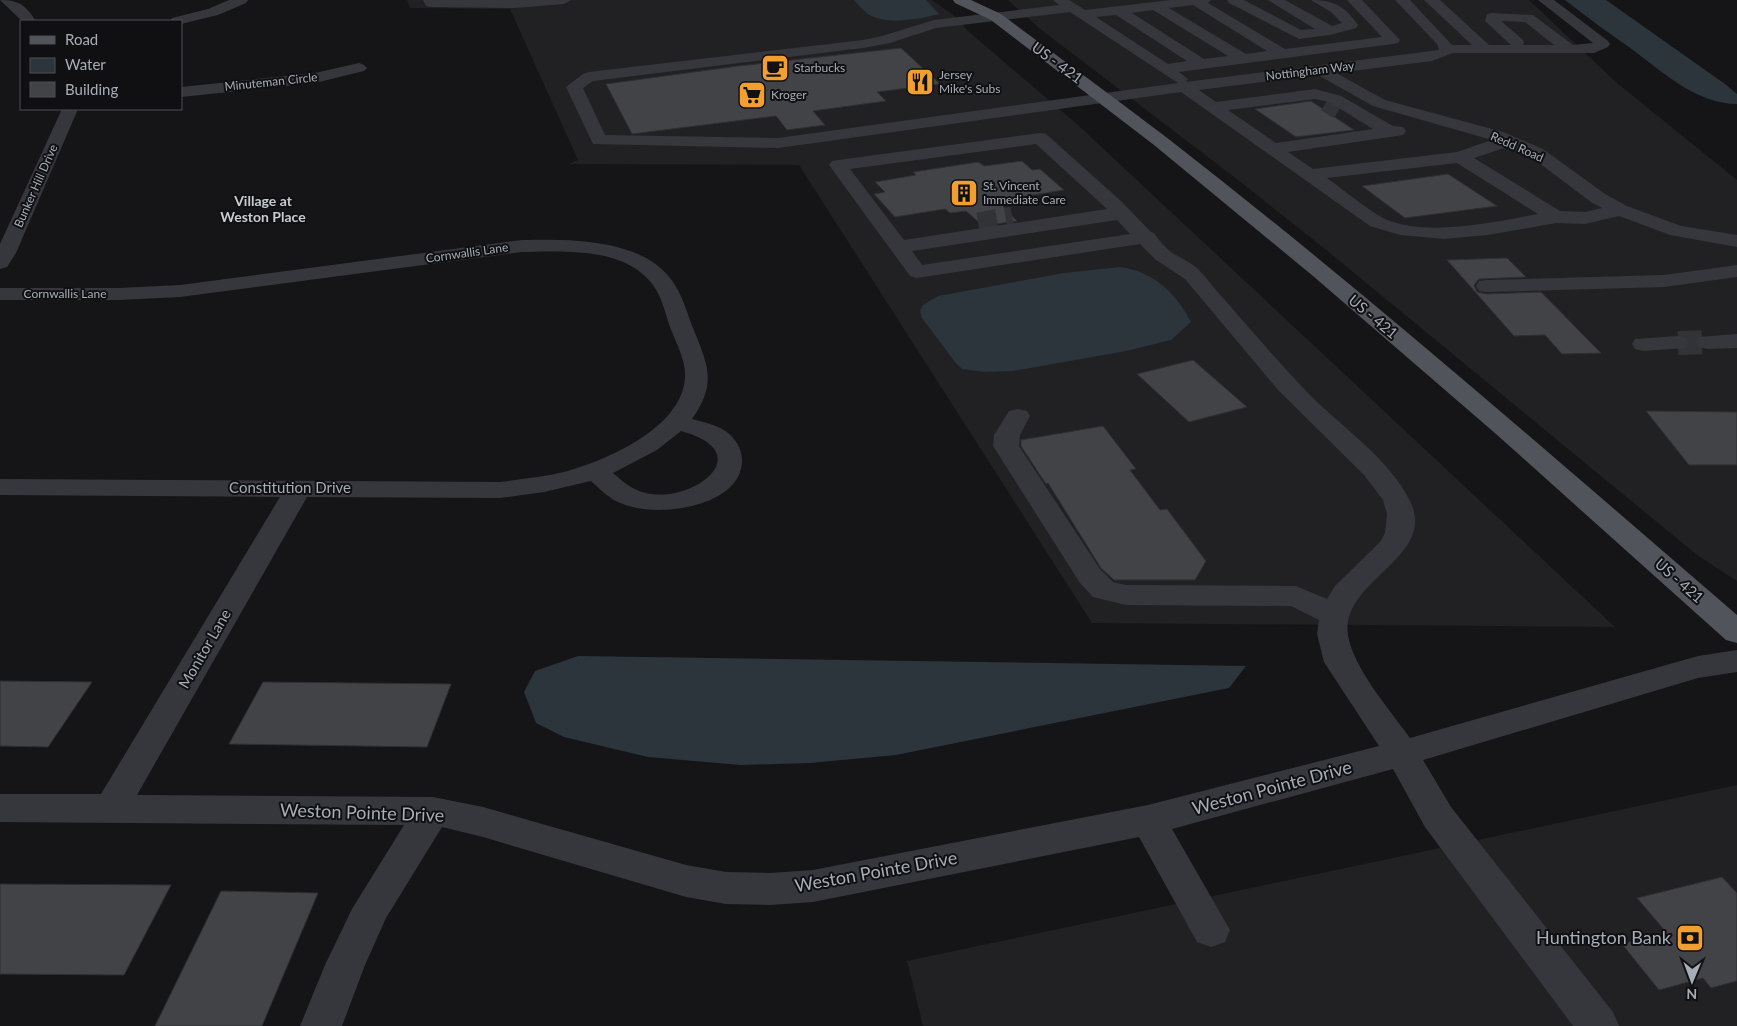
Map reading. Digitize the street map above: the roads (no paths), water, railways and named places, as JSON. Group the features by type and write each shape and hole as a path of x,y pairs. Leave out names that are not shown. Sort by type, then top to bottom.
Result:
{"main road":[{"name":"US - 421","path":"960,0 992,8 1320,272 1505,429 1737,632"}],"street":[{"path":"7,0 22,12 27,20"},
{"path":"181,20 213,12 241,0"},
{"path":"430,0 431,3 515,4 564,0"},
{"path":"1234,0 1298,35 1330,31 1350,25 1336,9 1318,0"},
{"path":"1275,0 1330,31"},
{"path":"1164,69 1392,40 1354,0"},
{"path":"1402,0 1444,43 1446,49 1594,49 1603,44 1545,0"},
{"path":"1431,0 1447,12 1485,49"},
{"path":"992,8 1072,8 1119,11 1199,1 1282,54"},
{"path":"1155,6 1243,59"},
{"name":"Nottingham Way","path":"992,8 885,40 864,44 590,77 574,87 599,140 778,143 1104,97 1432,56 1447,52 1446,49"},
{"path":"1072,8 1164,69 1212,107 1377,222 1408,231 1447,235 1556,217 1585,218 1620,210"},
{"path":"1119,11 1201,64"},
{"path":"1517,42 1492,21 1492,17 1528,18 1569,49"},
{"name":"Minuteman Circle","path":"182,92 315,78 359,68"},
{"name":"Redd Road","path":"1320,70 1379,103 1507,140 1537,153 1598,198 1620,210 1677,230 1737,241"},
{"path":"1212,107 1315,94 1325,100 1335,98 1390,132"},
{"name":"Bunker Hill Drive","path":"0,263 70,110"},
{"path":"988,113 1018,141"},
{"path":"1345,116 1369,120"},
{"path":"1272,149 1390,132 1417,126 1430,117"},
{"path":"1146,238 917,272 838,166 1040,138 1122,213 1146,238 1160,254 1188,272 1297,396 1377,473 1396,499 1401,514 1402,526 1396,541 1350,587 1341,599 1334,615 1332,629 1334,648 1340,662 1402,753 1438,817 1598,1026"},
{"path":"1310,175 1460,157 1507,140"},
{"path":"1460,157 1556,217"},
{"path":"898,247 1122,213"},
{"path":"1012,216 1031,216 1061,222"},
{"path":"954,238 978,222"},
{"name":"Cornwallis Lane","path":"0,294 171,292 522,246 558,245 598,250 630,259 645,267 659,278 667,288 696,369 695,390 691,402 676,422 649,445 635,454 588,474"},
{"path":"1487,286 1664,280 1737,271"},
{"path":"1707,342 1737,341"},
{"path":"1643,344 1678,343"},
{"path":"1018,416 1007,435 1006,446 1090,576 1103,590 1126,595 1296,596 1334,615"},
{"path":"588,474 629,497 645,501 665,502 685,499 701,494 715,486 724,478 730,467 730,454 727,446 720,438 676,422"},
{"name":"Constitution Drive","path":"0,487 500,490 526,487 588,474"},
{"name":"Monitor Lane","path":"111,808 298,488"},
{"name":"Weston Pointe Drive","path":"0,808 433,811 483,822 686,881 726,888 770,889 813,886 1148,820 1402,753 1698,668 1737,661"},
{"path":"321,1026 337,980 365,923 433,811"},
{"path":"1148,820 1211,930"}],"water":[{"path":"854,0 926,0 939,14 913,19 884,20 868,14"},
{"path":"1565,0 1606,0 1725,84 1737,94 1737,104 1722,103 1708,99 1682,86"},
{"path":"1120,267 1143,273 1162,285 1178,301 1191,322 1171,340 1126,351 1013,371 985,372 962,369 922,318 920,311 923,305 938,296 1064,273"},
{"path":"578,656 1246,666 1229,688 896,755 810,763 741,765 648,757 564,737 536,723 524,692 535,671"}],"tunnel":[{"path":"1325,104 1345,116"},
{"path":"978,222 1012,216"},
{"path":"1678,343 1707,342"}],"place":[{"name":"Starbucks","path":"775,68"},
{"name":"Jersey Mike's Subs","path":"920,82"},
{"name":"Kroger","path":"752,95"},
{"name":"St. Vincent Immediate Care","path":"964,193"},
{"name":"Huntington Bank","path":"1690,938"}],"district":[{"name":"Village at Weston Place","path":"263,210"}]}
